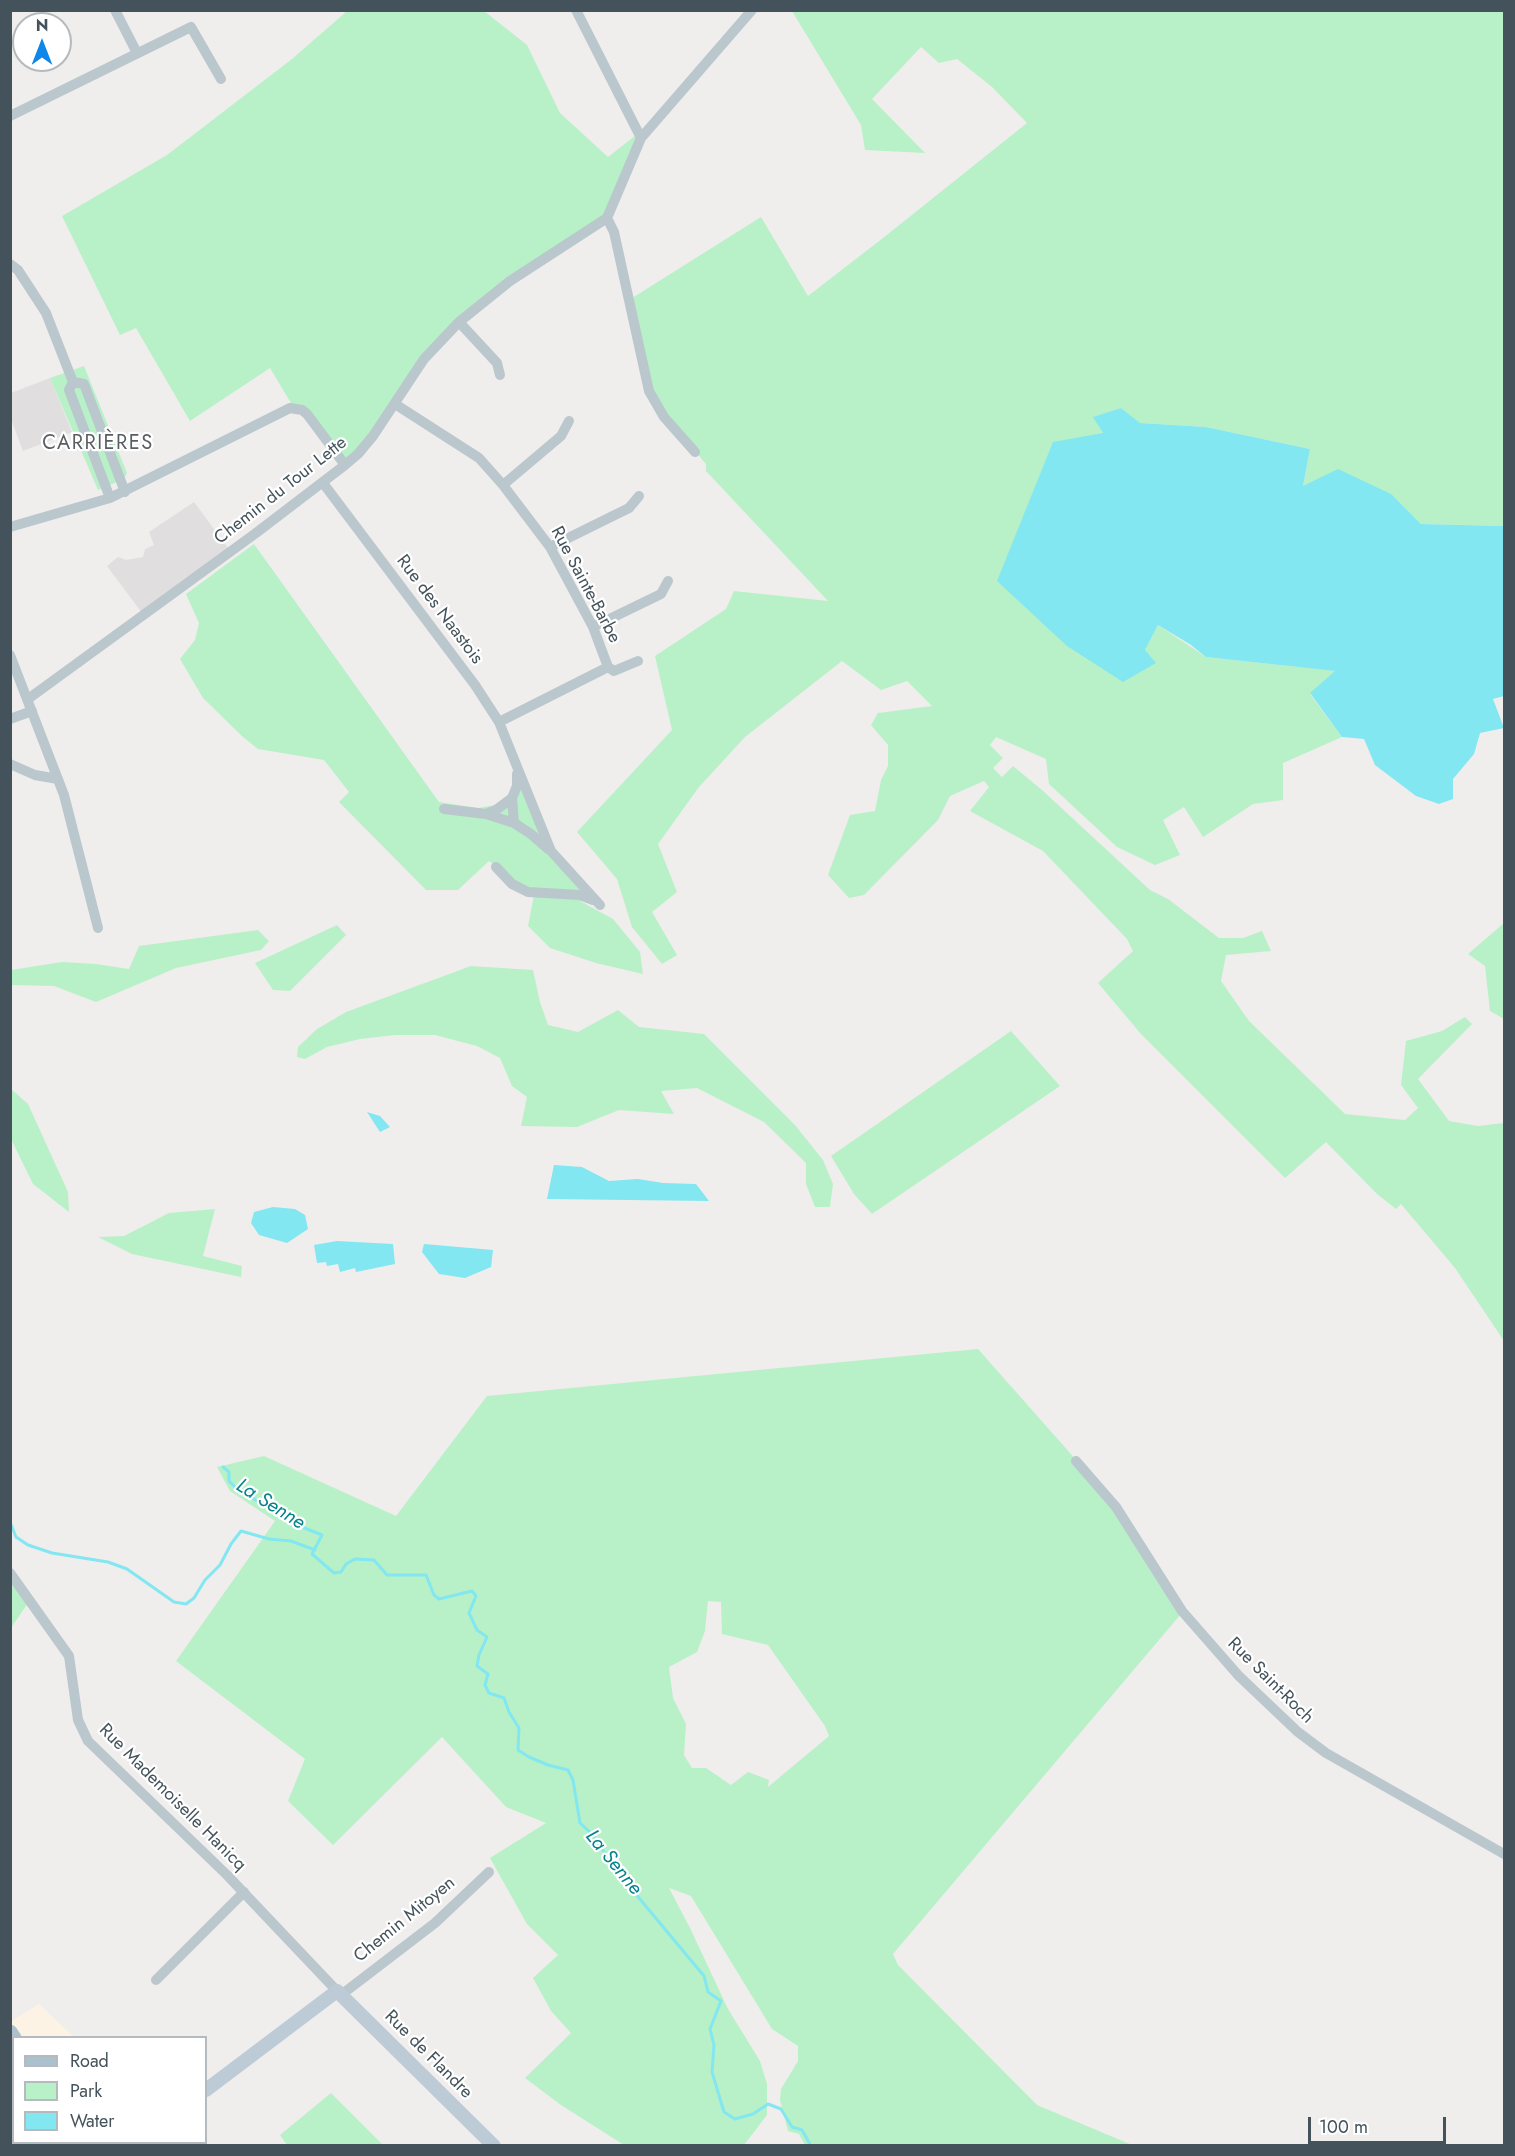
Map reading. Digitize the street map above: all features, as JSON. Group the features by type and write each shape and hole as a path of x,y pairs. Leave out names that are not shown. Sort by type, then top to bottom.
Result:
{"street":[{"path":"115,10 137,53"},
{"path":"576,10 641,138"},
{"path":"695,452 664,417 649,392 614,232 607,218 641,138 752,10"},
{"path":"10,116 191,27 221,79"},
{"name":"Chemin du Tour Lette","path":"28,699 130,626 345,465 366,445 424,359 459,322 510,281 607,218"},
{"path":"10,264 18,270 46,313 73,381 69,390 110,498"},
{"path":"459,322 497,363 500,375"},
{"path":"73,381 84,384 125,492"},
{"name":"Rue Sainte-Barbe","path":"395,404 479,458 503,485 550,547 593,627 608,667 614,671 638,661"},
{"path":"10,527 125,492 290,408 302,410 307,414 345,465"},
{"path":"503,485 561,436 568,421"},
{"name":"Rue des Naastois","path":"323,483 475,685 499,722 550,851"},
{"path":"550,547 629,508 639,496"},
{"path":"593,627 661,594 668,582"},
{"path":"10,655 67,804 98,928"},
{"name":"Rue Sainte-Barbe","path":"499,722 608,667"},
{"path":"10,719 32,711"},
{"path":"10,764 35,775 58,779"},
{"name":"Rue des Naastois","path":"514,823 512,798 517,786 516,765"},
{"path":"486,814 496,810 512,798"},
{"name":"Rue des Naastois","path":"444,808 486,814 514,823 550,851 600,905 591,898 568,894 528,892 512,884 496,867"},
{"path":"568,894 577,886 577,880"},
{"name":"Rue Saint-Roch","path":"1076,1461 1116,1507 1182,1611 1238,1675 1298,1732 1326,1753 1504,1854"},
{"name":"Rue Mademoiselle Hanicq","path":"10,1573 69,1656 78,1720 88,1741 244,1892 339,1993"},
{"name":"Chemin Mitoyen","path":"207,2089 435,1923 489,1872"},
{"path":"156,1980 244,1892"},
{"name":"Rue de Flandre","path":"339,1993 494,2145"}],"shaded area":[{"path":"50,378 72,432 23,451 11,419 11,393"},
{"path":"194,502 228,548 142,613 107,566 118,557 126,560 143,557 145,549 154,545 149,532"},
{"path":"39,2004 73,2036 12,2036 12,2144 178,2145 11,2145 10,2022"}],"green space":[{"path":"347,11 484,11 527,45 560,113 608,157 636,135 637,137 607,218 459,322 345,465 309,417 294,408 270,368 190,421 136,328 120,335 62,216 167,155 292,59"},
{"path":"792,11 1504,11 1504,526 1421,524 1391,495 1303,486 1310,449 1206,427 1139,423 1121,408 1094,417 1103,433 1145,650 1158,625 1206,657 1336,671 1310,694 1342,737 1283,763 1283,800 1253,804 1203,837 1184,807 1163,820 1180,855 1155,865 1117,847 1049,784 1046,759 996,737 990,745 1003,758 993,768 1002,777 1013,766 1150,890 1168,899 1219,938 1243,938 1262,931 1271,951 1226,955 1221,981 1249,1021 1345,1114 1405,1120 1418,1108 1401,1085 1406,1041 1442,1031 1465,1017 1472,1024 1418,1079 1449,1121 1478,1126 1504,1123 1504,1341 1455,1268 1401,1204 1396,1209 1377,1194 1326,1142 1285,1178 1141,1034 1098,983 1133,951 1127,939 1043,851 970,811 989,787 984,781 950,796 938,820 864,895 849,898 828,875 850,815 875,811 881,780 888,766 888,745 871,725 878,713 932,706 907,681 881,690 842,661 745,737 699,787 658,844 677,892 652,912 677,955 662,964 632,927 617,879 577,832 672,730 655,656 726,609 734,591 828,601 706,471 706,464 654,403 629,300 761,217 808,296 1027,123 992,87 957,59 939,63 921,47 872,99 925,153 865,150 861,125"},
{"path":"84,366 127,473 124,479 98,490 50,378"},
{"path":"254,544 439,802 478,808 495,805 507,796 521,771 556,851 596,897 580,901 613,919 640,952 643,974 596,963 550,948 528,926 534,895 489,861 458,890 426,890 339,802 349,792 324,760 258,749 203,698 180,659 195,640 199,623 186,594"},
{"path":"1504,923 1504,1019 1490,1011 1485,966 1468,954"},
{"path":"337,925 346,935 290,991 273,990 255,963"},
{"path":"258,930 269,941 261,950 176,968 96,1002 54,986 11,985 11,970 62,962 129,969 139,946"},
{"path":"471,966 533,970 548,1025 578,1032 618,1010 639,1027 704,1034 795,1125 823,1160 833,1184 830,1207 815,1207 806,1184 806,1163 764,1122 697,1088 661,1091 674,1114 619,1110 577,1127 521,1126 527,1097 512,1086 500,1058 477,1046 435,1035 395,1035 360,1039 327,1047 305,1059 297,1057 298,1047 317,1029 346,1012"},
{"path":"1011,1031 1060,1086 872,1214 854,1194 831,1156"},
{"path":"11,1089 28,1104 68,1192 69,1212 33,1184 11,1139"},
{"path":"215,1209 203,1256 242,1266 241,1277 132,1254 98,1237 124,1236 169,1213"},
{"path":"978,1349 1101,1488 1181,1614 893,1954 898,1965 1037,2105 1132,2145 805,2145 799,2134 788,2131 780,2100 781,2089 798,2061 798,2046 772,2029 691,1896 669,1888 728,2009 760,2061 767,2084 767,2115 744,2145 624,2145 561,2105 525,2078 571,2033 551,2011 533,1978 558,1955 527,1924 490,1858 546,1823 506,1807 442,1737 333,1845 288,1801 305,1759 176,1661 275,1521 230,1491 217,1467 264,1456 396,1516 487,1396","holes":["708,1601 721,1602 722,1634 768,1645 825,1726 829,1736 768,1787 769,1780 748,1772 731,1785 706,1768 692,1768 684,1755 686,1724 673,1698 669,1667 697,1652 705,1631"]},
{"path":"10,1573 30,1600 11,1628 10,1628"},
{"path":"331,2093 383,2145 287,2145 280,2135"}],"water":[{"path":"1121,408 1140,423 1206,427 1310,449 1303,486 1338,469 1391,494 1421,524 1504,526 1504,696 1493,699 1504,728 1480,733 1474,754 1453,779 1453,799 1439,804 1416,796 1375,765 1364,739 1342,737 1310,693 1335,671 1206,657 1158,625 1145,650 1156,663 1123,682 1067,646 997,581 1053,442 1103,433 1093,417"},
{"path":"367,1112 380,1116 390,1127 380,1132"},
{"path":"554,1165 582,1167 609,1181 638,1179 663,1183 696,1184 709,1201 547,1199"},
{"path":"273,1207 295,1209 305,1215 308,1229 287,1243 259,1235 251,1223 254,1212"},
{"path":"337,1241 393,1244 395,1264 356,1272 355,1268 340,1272 338,1264 327,1266 326,1262 317,1263 314,1245"},
{"path":"424,1244 493,1250 491,1267 465,1278 439,1274 422,1252"}],"waterway":[{"name":"La Senne","path":"223,1467 229,1472 229,1481 235,1487 292,1523 322,1535 312,1554 334,1573 341,1572 346,1564 355,1559 374,1560 387,1575 426,1575 434,1595 439,1599 472,1591 476,1596 469,1613 477,1630 487,1637 477,1666 488,1674 485,1685 489,1693 504,1698 519,1728 518,1750 548,1765 568,1770 573,1780 580,1823 592,1834 619,1874 704,1976 708,1992 721,2001 710,2029 714,2045 712,2072 724,2112 735,2119 753,2114 768,2104 781,2109 792,2127 802,2130 811,2146"},
{"path":"10,1522 16,1537 28,1545 52,1553 108,1562 127,1569 174,1602 186,1604 194,1598 205,1580 220,1565 241,1531 269,1539 291,1541 315,1550"}],"district":[{"name":"CARRIÈRES","path":"98,444"}]}
